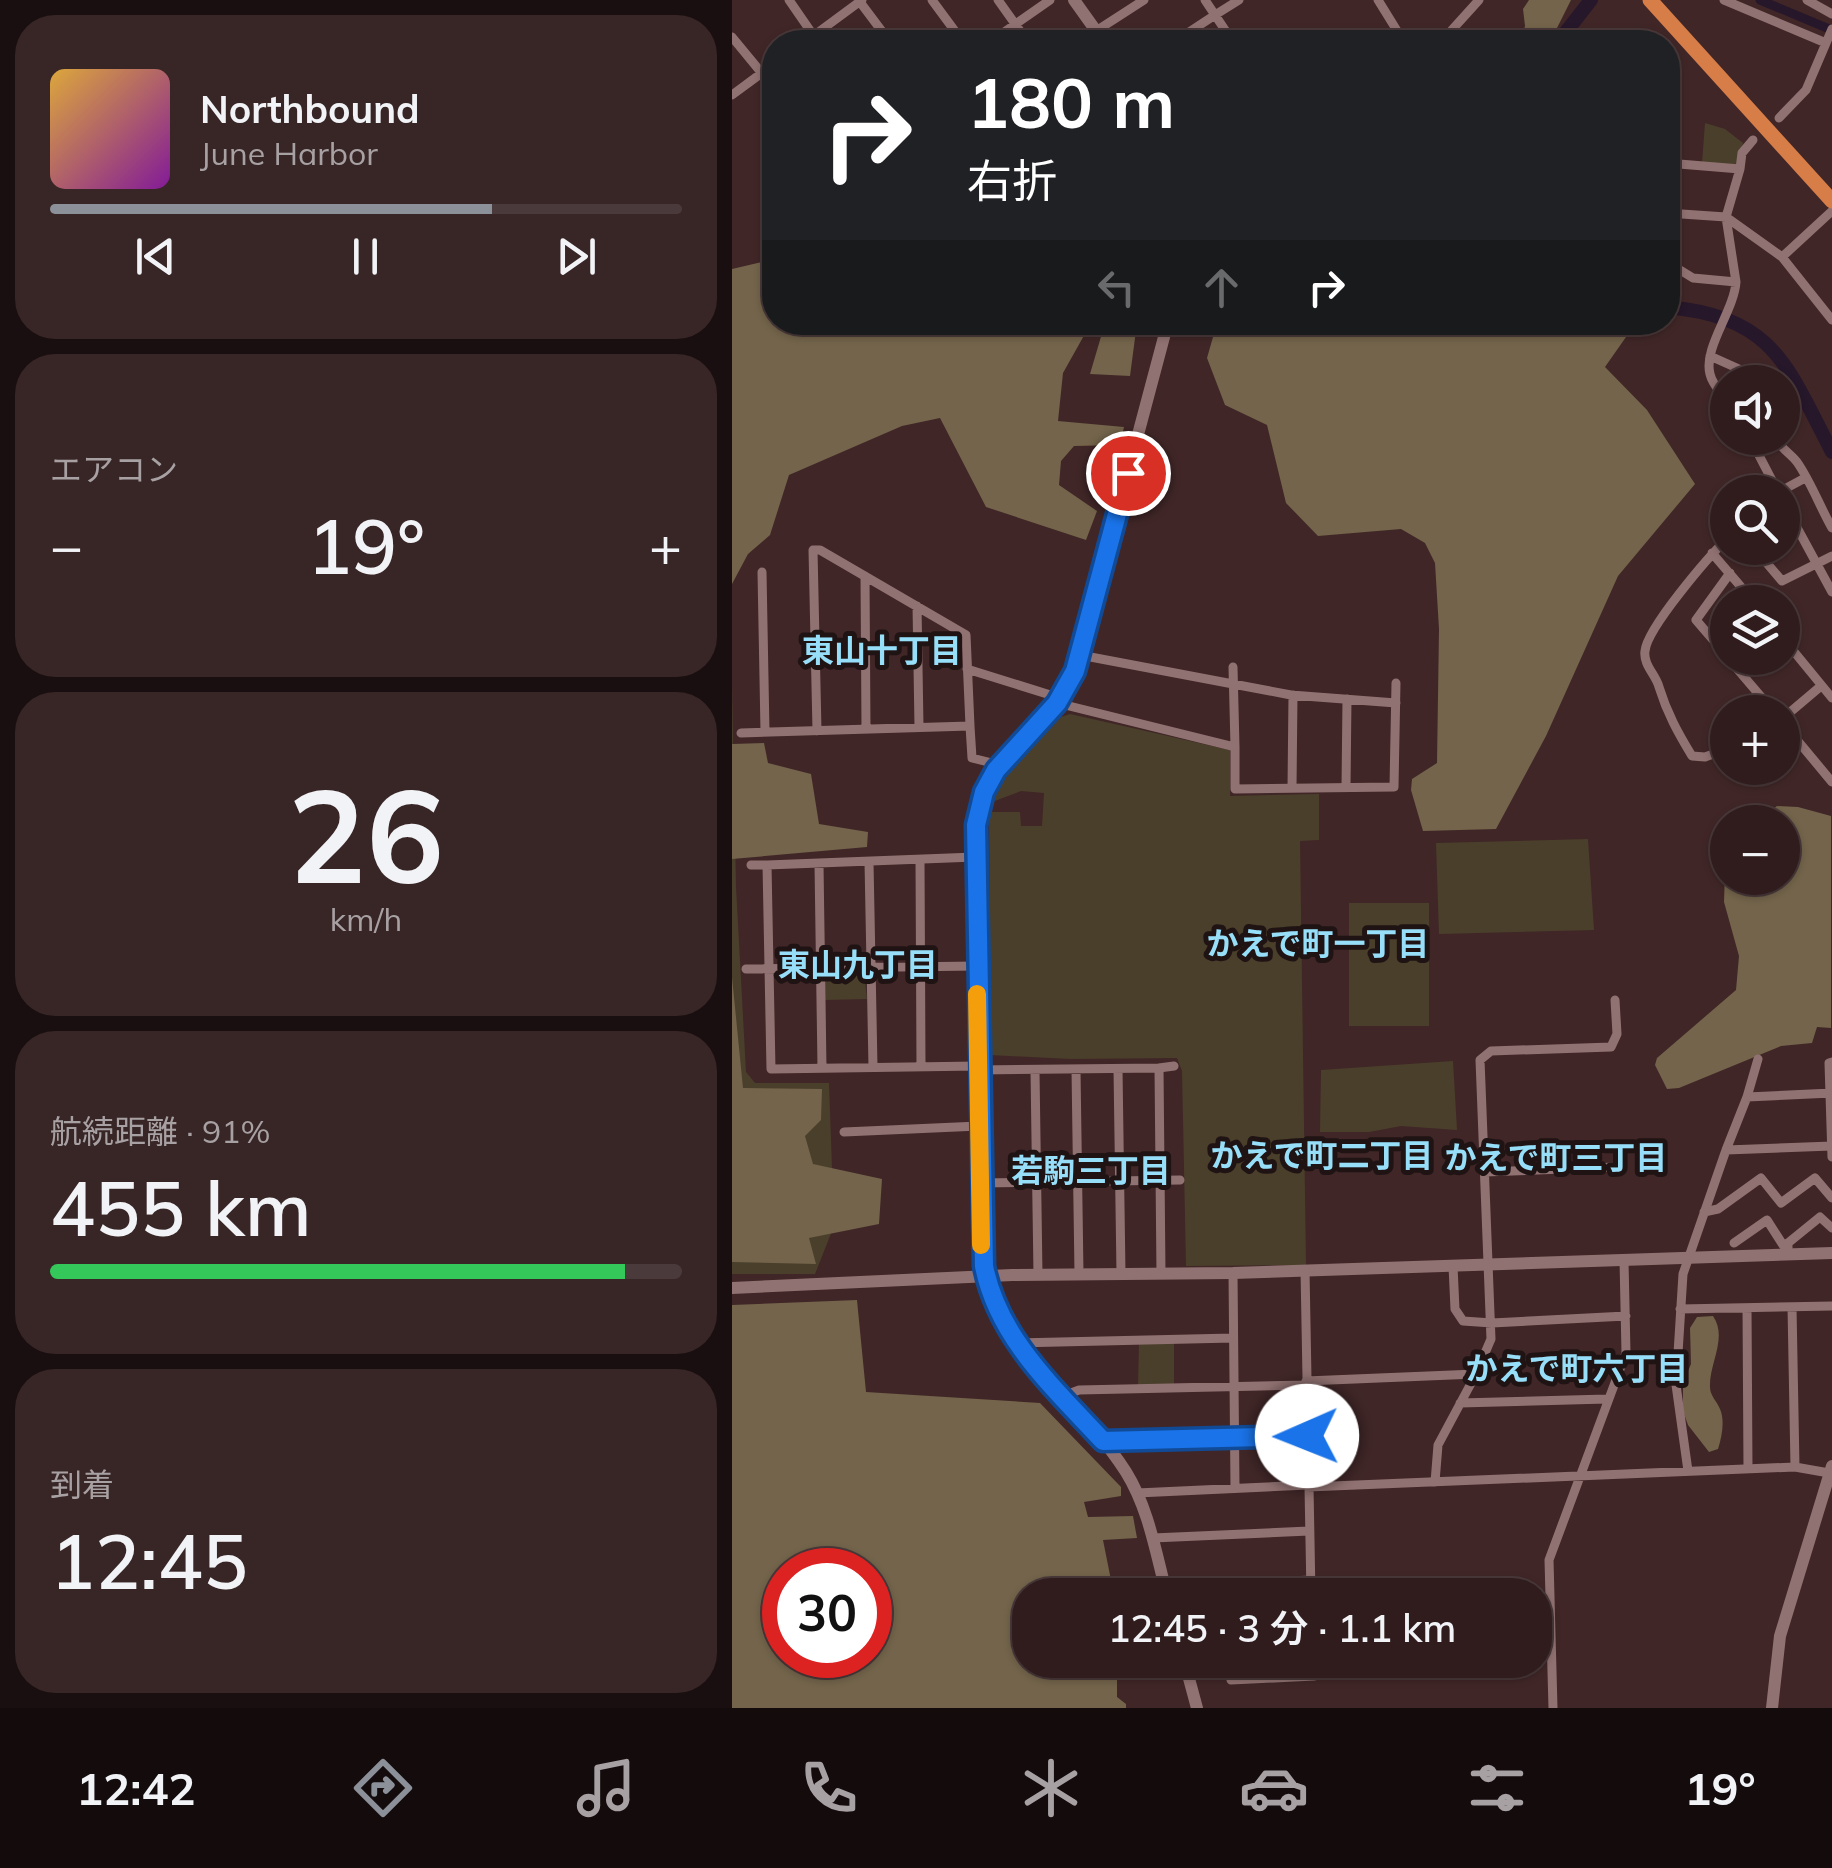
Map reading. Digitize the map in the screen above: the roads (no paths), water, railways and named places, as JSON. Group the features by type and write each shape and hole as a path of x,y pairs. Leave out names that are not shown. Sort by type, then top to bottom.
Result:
{"highway":[{"path":"1650,0 1677,30"},
{"path":"1680,33 1832,201"}],"street":[{"path":"789,0 806,30"},
{"path":"932,0 954,30"},
{"path":"998,0 1020,30"},
{"path":"1008,30 1050,0"},
{"path":"1074,0 1095,30"},
{"path":"1108,30 1144,0"},
{"path":"1206,0 1225,30"},
{"path":"1193,30 1240,0"},
{"path":"1378,0 1397,30"},
{"path":"1452,30 1480,0"},
{"path":"1724,0 1829,36 1806,90 1779,118"},
{"path":"1807,0 1832,14"},
{"path":"825,30 861,1 882,30"},
{"path":"732,37 762,73 732,94"},
{"path":"1710,365 1710,356 1731,306 1736,282 1726,217 1742,153 1753,140"},
{"path":"1680,164 1740,169"},
{"path":"1782,257 1832,211"},
{"path":"1680,213 1726,217 1782,257 1832,320"},
{"path":"1680,270 1693,278 1736,282"},
{"path":"1163,1578 1137,1492 1103,1441 1016,1342 996,1310 986,1277 980,1183 975,857 981,802 1000,765 1059,701 1080,654 1165,335"},
{"path":"1710,356 1730,365"},
{"path":"1790,455 1832,528"},
{"path":"1800,481 1805,478"},
{"path":"1800,533 1832,592"},
{"path":"816,731 812,550 820,550 966,635 972,758 1000,765"},
{"path":"1710,556 1654,630 1645,657 1659,684 1665,709 1692,756 1710,756"},
{"path":"1768,565 1782,581 1832,556"},
{"path":"1723,565 1740,585"},
{"path":"762,572 765,732"},
{"path":"1721,585 1730,573"},
{"path":"865,576 866,729"},
{"path":"1710,601 1696,620 1710,636"},
{"path":"917,606 918,728"},
{"path":"1080,654 1293,695 1396,703"},
{"path":"1800,660 1832,698"},
{"path":"1234,666 1235,789 1394,787 1396,684"},
{"path":"967,670 1059,701 1235,747"},
{"path":"1743,675 1760,695"},
{"path":"1800,705 1821,686"},
{"path":"1292,788 1293,695"},
{"path":"1346,788 1348,699"},
{"path":"741,733 970,726"},
{"path":"1800,743 1832,782"},
{"path":"751,865 975,857"},
{"path":"920,860 922,1066"},
{"path":"870,862 872,1067"},
{"path":"819,864 822,1068"},
{"path":"767,865 771,1069 922,1066 1035,1071 1174,1066"},
{"path":"746,969 976,966"},
{"path":"1435,1482 1438,1445 1488,1348 1492,1323 1482,1056 1491,1052 1611,1047 1617,1034 1614,1000"},
{"path":"1688,1471 1676,1385 1686,1258 1758,1059"},
{"path":"1832,1062 1832,1157"},
{"path":"1159,1068 1162,1274"},
{"path":"1118,1069 1120,1274"},
{"path":"1076,1070 1079,1274"},
{"path":"1035,1071 1038,1274"},
{"path":"1747,1097 1830,1094"},
{"path":"844,1132 979,1126"},
{"path":"1726,1150 1831,1146"},
{"path":"1485,1172 1616,1167"},
{"path":"1704,1212 1718,1209 1760,1178 1781,1204"},
{"path":"1734,1243 1815,1178 1832,1198"},
{"path":"980,1183 1180,1180"},
{"path":"1788,1249 1820,1216 1832,1228"},
{"path":"1766,1220 1788,1249"},
{"path":"732,1288 1038,1274 1233,1273 1686,1258 1788,1249 1832,1253"},
{"path":"1553,1708 1548,1560 1626,1353 1624,1260"},
{"path":"1453,1266 1456,1314 1463,1321 1626,1316"},
{"path":"1306,1270 1311,1578"},
{"path":"1233,1273 1234,1488"},
{"path":"1680,1309 1832,1306"},
{"path":"1792,1307 1795,1467"},
{"path":"1747,1308 1748,1469"},
{"path":"1016,1342 1233,1338"},
{"path":"1062,1396 1079,1390 1233,1387 1476,1374"},
{"path":"1460,1403 1607,1399"},
{"path":"1103,1441 1307,1436"},
{"path":"1137,1492 1795,1467 1830,1469 1780,1636 1772,1708"},
{"path":"1153,1538 1310,1531"},
{"path":"1189,1678 1197,1708"},
{"path":"1232,1678 1273,1678"}],"waterway":[{"path":"1567,30 1591,0"},
{"path":"1760,0 1832,30"},
{"path":"1680,309 1732,322 1773,351 1802,394 1832,452"}],"district":[{"name":"東山十丁目","path":"882,650"},
{"name":"かえで町一丁目","path":"1318,943"},
{"name":"東山九丁目","path":"858,964"},
{"name":"かえで町二丁目","path":"1322,1155"},
{"name":"かえで町三丁目","path":"1556,1157"},
{"name":"若駒三丁目","path":"1091,1170"},
{"name":"かえで町六丁目","path":"1577,1368"}]}
